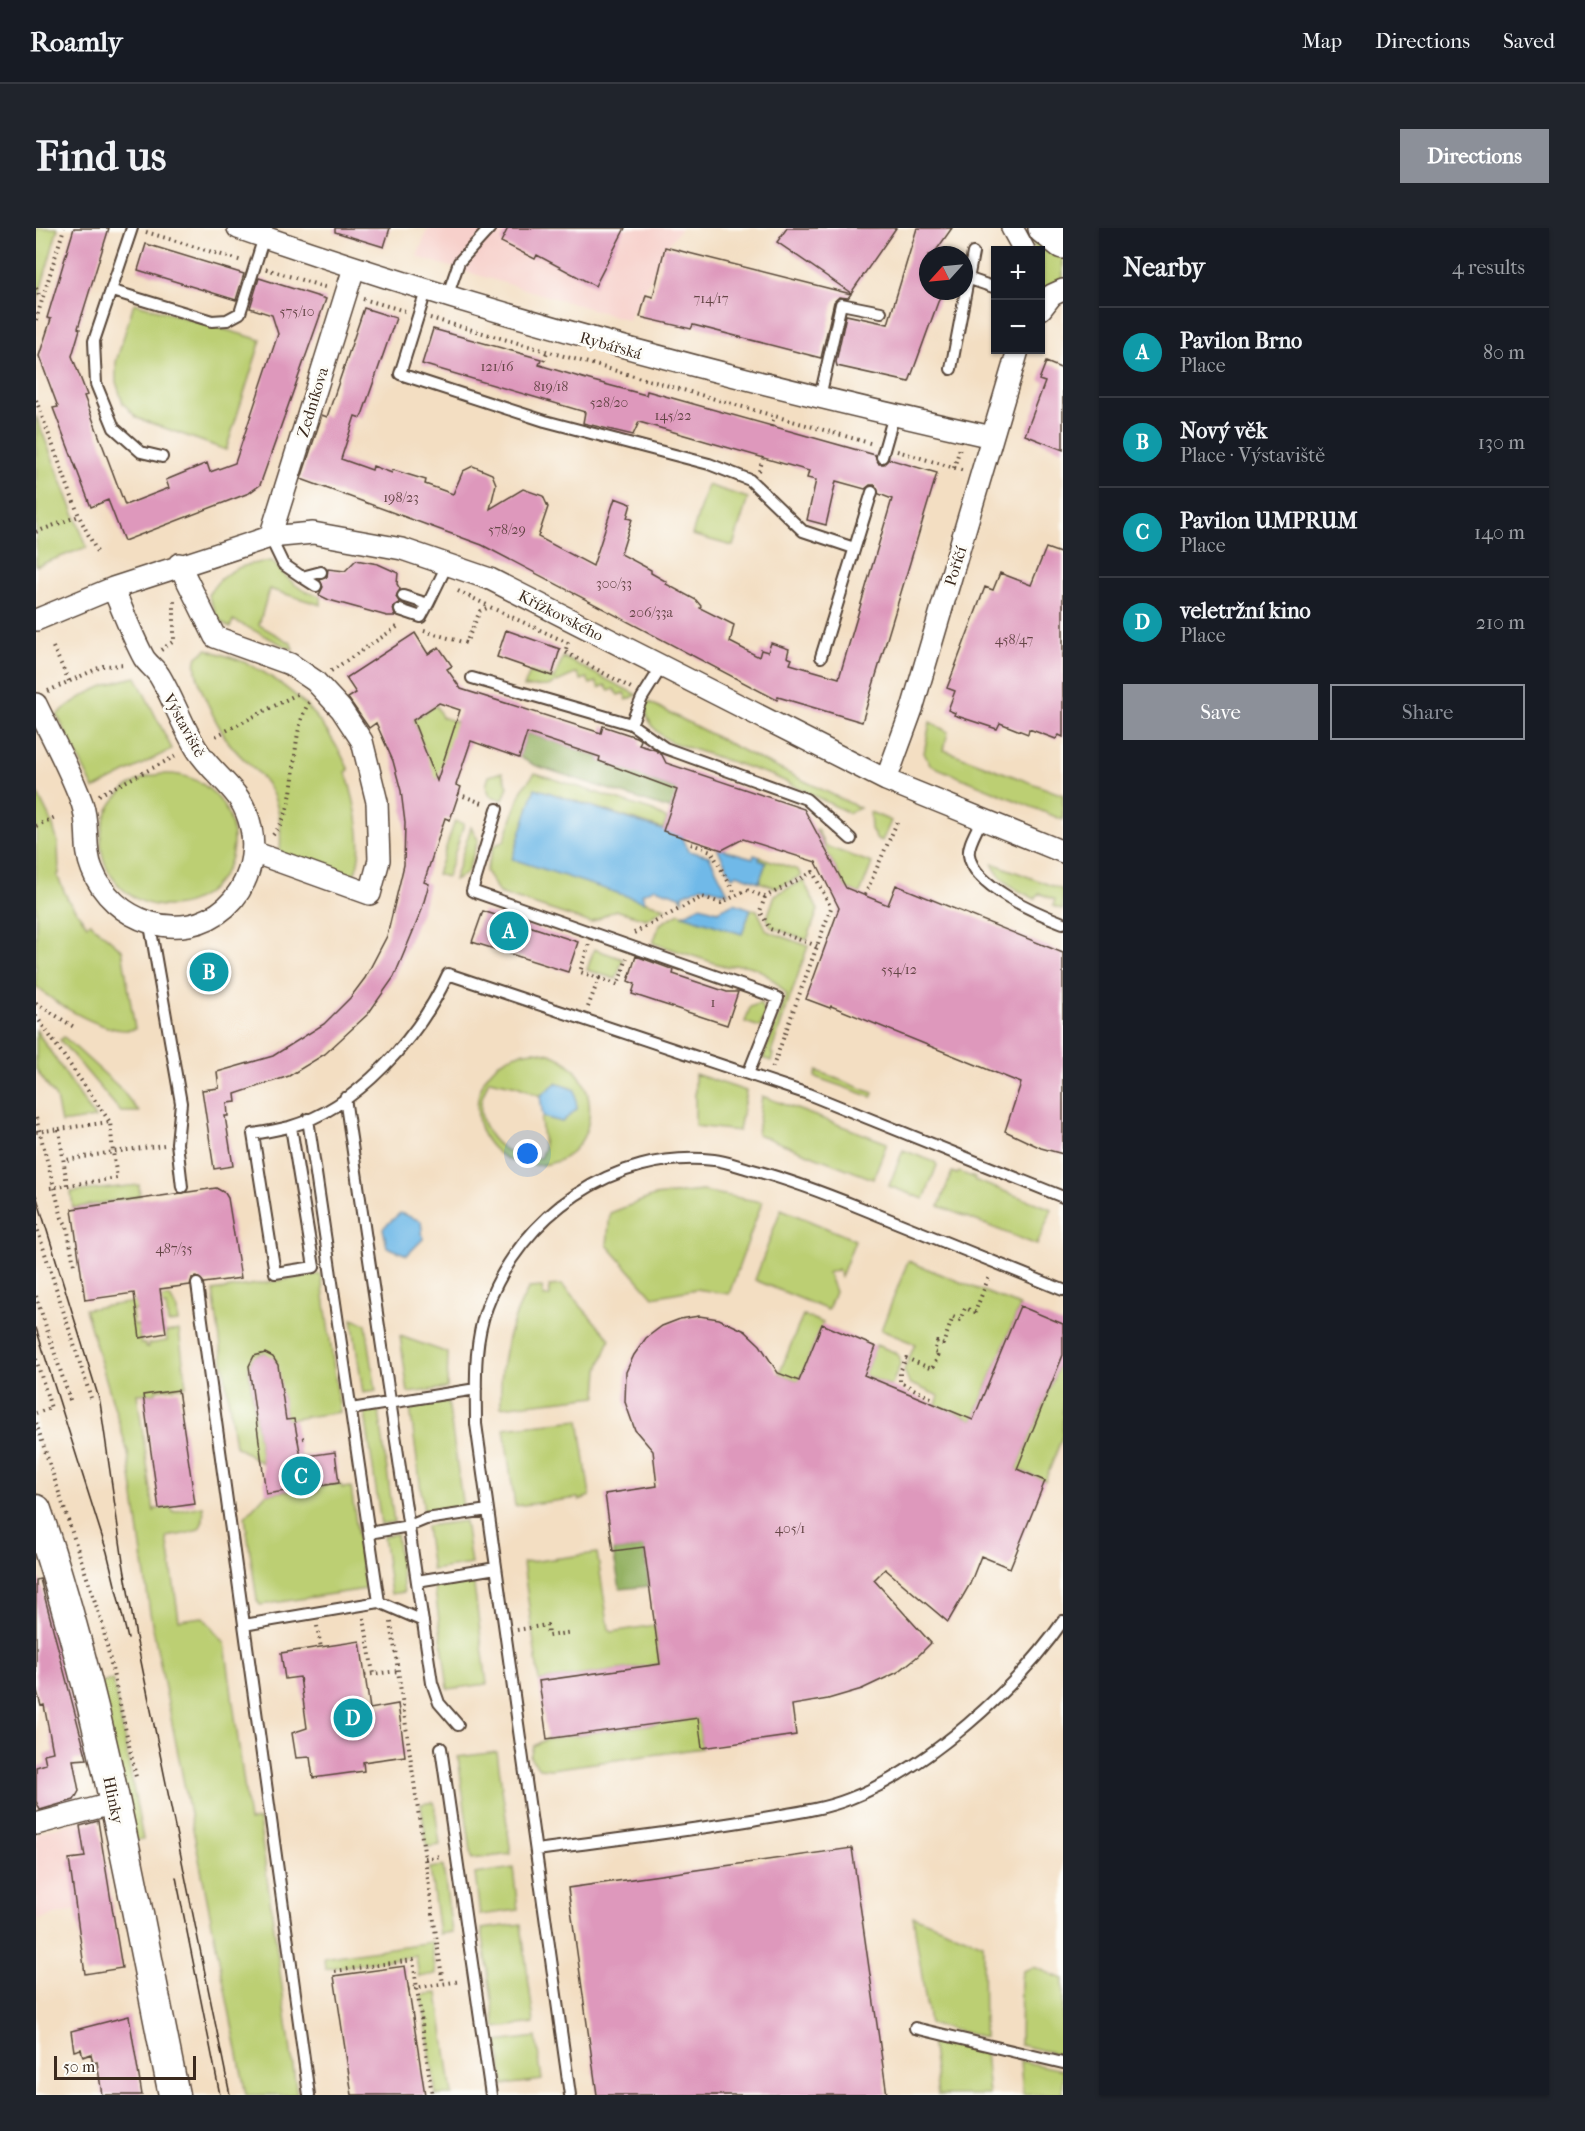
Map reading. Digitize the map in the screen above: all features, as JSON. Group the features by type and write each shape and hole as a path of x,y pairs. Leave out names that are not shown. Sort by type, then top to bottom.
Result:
{"main road":[{"path":"1021,229 1063,242"}],"street":[{"name":"Rybářská","path":"238,228 426,291 648,356 992,437"},
{"path":"1021,229 1023,246"},
{"name":"Zedníkova","path":"270,537 354,268"},
{"path":"1045,304 1052,295 1063,290"},
{"name":"Poříčí","path":"886,780 912,709 1017,354"},
{"name":"Křížkovského","path":"36,620 179,564 270,537 313,533 358,539 448,563 500,584 886,780 1063,852"},
{"path":"179,564 214,637 290,664 315,681 341,709 362,741 377,802 380,860 370,894 253,852"},
{"name":"Výstaviště","path":"113,588 145,659 159,674 195,747 206,762 237,793 248,812 253,852 246,878 238,893 218,912 190,925 171,928 150,925"},
{"path":"40,698 82,803 88,828 87,853 92,871 111,899 150,925"},
{"name":"Hlinky","path":"36,1510 65,1598 89,1686 174,2095"},
{"path":"36,1824 115,1803"}],"lane":[{"path":"132,228 113,291 94,341 96,384 114,428 141,452 162,457"},
{"path":"447,297 459,262 490,228"},
{"path":"113,291 212,321 227,320 240,313 264,237"},
{"path":"973,280 991,286"},
{"path":"426,291 400,374 545,421 709,464 750,480 803,531 854,548"},
{"path":"951,369 962,300"},
{"path":"820,397 841,304 881,312"},
{"path":"884,452 894,415"},
{"path":"821,657 872,492"},
{"path":"270,537 283,564 316,586"},
{"path":"400,610 421,616 448,563"},
{"path":"302,577 321,572"},
{"path":"403,596 428,604"},
{"path":"631,724 644,695 662,666"},
{"path":"472,678 631,724 666,748 806,799 851,839"},
{"path":"497,809 472,891 778,998 748,1074"},
{"path":"981,820 969,851 973,867 1022,907 1063,923"},
{"path":"150,925 181,1103 177,1143 182,1187"},
{"path":"291,1127 314,1266 275,1273 253,1134 291,1127 308,1119 345,1098 376,1074 410,1038 433,1003 448,974 768,1081 1063,1197"},
{"path":"345,1098 432,1683 439,1703 458,1725"},
{"path":"308,1119 369,1533 384,1604"},
{"path":"570,2095 476,1424 476,1357 487,1308 510,1258 545,1217 591,1184 622,1171 660,1161 714,1160 796,1182 1063,1290"},
{"path":"197,1284 309,2095"},
{"path":"351,1409 476,1389"},
{"path":"369,1533 409,1526 426,1519 488,1510"},
{"path":"417,1581 496,1568"},
{"path":"244,1625 363,1605 384,1604 423,1621"},
{"path":"536,1850 734,1823 819,1808 848,1800 899,1776 1002,1693 1048,1642 1063,1621"},
{"path":"441,1748 491,2095"},
{"path":"915,2028 1063,2063"}],"path":[{"path":"36,320 40,298 64,228"},
{"path":"144,231 346,294 774,416 884,452 982,475"},
{"path":"36,288 40,298"},
{"path":"542,366 547,352"},
{"path":"36,400 79,516 98,554"},
{"path":"771,427 774,416"},
{"path":"36,532 79,516"},
{"path":"413,627 458,643 466,643 480,611 490,607 568,643 565,652 644,695"},
{"path":"216,736 298,694 403,624"},
{"path":"53,647 69,681"},
{"path":"40,698 69,681 103,666 134,665"},
{"path":"273,835 285,822 290,801 296,742 301,717 308,704"},
{"path":"82,803 195,747"},
{"path":"458,794 468,798"},
{"path":"36,826 57,816"},
{"path":"865,895 898,820"},
{"path":"691,844 711,850 736,896"},
{"path":"768,1081 831,908 813,872 765,897 760,911 770,929 817,946"},
{"path":"617,941 702,897 721,903 747,890 765,897"},
{"path":"593,934 580,972 618,985 631,946"},
{"path":"592,996 599,978"},
{"path":"36,1003 74,1027"},
{"path":"36,1016 110,1122 117,1178 52,1188"},
{"path":"36,1118 52,1188 67,1226 74,1265"},
{"path":"38,1132 110,1122"},
{"path":"59,1129 67,1185"},
{"path":"66,1160 177,1143"},
{"path":"36,1225 92,1398"},
{"path":"931,1398 900,1382 900,1372 906,1358 932,1369 939,1354 934,1352 937,1342 943,1344 952,1317 960,1320 965,1308 975,1312 994,1262"},
{"path":"36,1296 71,1403"},
{"path":"36,1359 51,1408 36,1413"},
{"path":"297,1439 304,1438"},
{"path":"384,1604 398,1671 443,1984"},
{"path":"363,1605 373,1674"},
{"path":"505,1632 547,1625 548,1636 572,1632"},
{"path":"319,1635 321,1648"},
{"path":"365,1676 398,1671"},
{"path":"335,1971 413,1960 432,2095"},
{"path":"408,1989 474,1979"}],"shaded area":[{"path":"428,228 681,228 665,249 628,320 417,257"},
{"path":"98,1816 111,1901 36,1920 36,1833"}],"green space":[{"path":"36,228 58,228 36,306"},
{"path":"1032,236 1063,257 1063,282 1045,290 1045,246 1034,246"},
{"path":"134,303 261,340 226,450 137,418 123,403 116,382 116,362"},
{"path":"36,416 87,547 36,566"},
{"path":"707,485 748,498 733,546 692,535"},
{"path":"272,561 299,588 321,596 321,605 269,589 259,625 291,643 293,650 233,620 230,628 218,619 208,595 221,579 235,569"},
{"path":"207,649 246,663 280,683 308,707 331,736 349,770 346,772 358,825 357,866 353,876 349,879 280,856 279,816 272,793 262,777 225,737 200,685 197,674 197,657"},
{"path":"563,657 637,695 627,700 624,693 618,695 614,689 609,691 605,685 599,688 596,682 590,684 587,678 581,680 577,673 548,686 524,687 530,672 554,679"},
{"path":"136,677 172,749 94,789 57,715 94,690"},
{"path":"647,701 860,808 849,813 774,776 671,742 660,734 649,720"},
{"path":"436,705 442,717 457,722 441,781 434,778 413,720"},
{"path":"930,722 948,732 944,750 1063,795 1063,820 930,765 924,753"},
{"path":"527,733 600,757 599,761 631,772 652,761 646,780 685,793 682,805 673,802 670,809 534,765 519,757"},
{"path":"502,772 508,786 503,800 490,796 486,786 489,776"},
{"path":"535,773 653,811 667,819 663,829 535,788 513,859 665,908 646,919 615,910 591,923 499,893 486,871 494,846 504,841 522,789"},
{"path":"167,774 192,779 214,793 228,815 233,840 228,865 214,887 192,901 167,906 142,901 120,887 106,865 101,840 106,815 120,793 142,779"},
{"path":"36,790 52,823 58,843 59,874 57,875 68,900 87,925 90,923 122,950 135,1029 111,1028 82,1017 36,986"},
{"path":"870,812 891,821 882,841 877,840 871,829"},
{"path":"455,821 464,824 447,877 437,874"},
{"path":"471,827 478,840 467,873 454,880"},
{"path":"817,829 825,846 872,863 860,894 846,888 815,830"},
{"path":"760,857 798,870 801,876 777,888 759,882 766,863 759,860"},
{"path":"992,863 1063,890 1063,910 1053,906 1055,900 1039,893 1035,899 1010,885 995,870"},
{"path":"803,880 818,910 807,940 771,927 767,918 775,895"},
{"path":"751,909 757,910 767,931 808,946 771,1053 773,1054 771,1061 763,1058 787,995 775,982 753,967 736,965 727,967 653,943 660,924 679,913 742,934"},
{"path":"594,949 623,959 616,979 587,970"},
{"path":"760,1003 765,1014 760,1027 745,1022 750,1007"},
{"path":"36,1030 95,1118 61,1123 56,1098 36,1069"},
{"path":"64,1037 120,1088 139,1112 121,1112 60,1040"},
{"path":"534,1051 558,1058 576,1071 586,1089 590,1110 586,1130 576,1147 560,1160 537,1165 512,1161 493,1149 482,1131 477,1111 480,1090 490,1071 508,1057","holes":["489,1080 517,1086 540,1096 556,1083 574,1089 577,1109 562,1122 543,1117 541,1120 544,1149 540,1158 510,1153 494,1141 484,1123 481,1104"]},
{"path":"817,1071 873,1093 872,1097 815,1077"},
{"path":"695,1074 746,1091 739,1131 695,1126"},
{"path":"762,1096 887,1143 873,1179 757,1134"},
{"path":"903,1150 935,1162 937,1165 924,1199 889,1186"},
{"path":"952,1172 957,1174 959,1172 975,1178 974,1180 1052,1209 1037,1245 939,1206"},
{"path":"139,1185 140,1196 73,1208 71,1192"},
{"path":"702,1191 762,1202 729,1294 696,1289 653,1297 607,1245 610,1213 654,1196"},
{"path":"781,1209 855,1240 841,1277 838,1269 828,1273 835,1292 828,1310 755,1280"},
{"path":"908,1261 1020,1306 973,1420 936,1405 939,1396 909,1383 904,1370 915,1344 881,1330"},
{"path":"321,1274 340,1412 286,1420 276,1360 265,1353 255,1356 251,1361 249,1371 262,1463 235,1446 213,1291"},
{"path":"562,1285 610,1339 599,1369 597,1396 501,1407 503,1360 510,1331 521,1302 529,1288 542,1287 544,1297 550,1296 549,1286"},
{"path":"170,1297 177,1310 178,1322 168,1323 166,1306 132,1311 134,1325 138,1325 141,1344 145,1344 146,1347 149,1347 149,1344 167,1341 166,1332 179,1330 186,1386 156,1390 156,1393 137,1394 154,1512 155,1509 172,1507 173,1512 203,1506 204,1516 199,1528 190,1533 167,1537 179,1620 203,1617 225,1643 249,1821 259,1820 297,2095 246,2095 150,1613 128,1453 85,1309"},
{"path":"803,1315 823,1323 799,1381 779,1374"},
{"path":"352,1319 366,1324 376,1391 363,1393"},
{"path":"400,1336 448,1353 447,1388 408,1393"},
{"path":"876,1345 894,1352 900,1358 900,1365 891,1386 864,1375"},
{"path":"1063,1355 1063,1435 1045,1481 1017,1469"},
{"path":"448,1401 463,1508 424,1513 410,1407"},
{"path":"379,1411 394,1522 381,1524 365,1413"},
{"path":"579,1420 590,1496 579,1500 578,1498 515,1506 504,1428"},
{"path":"341,1485 342,1488 351,1487 365,1589 260,1605 257,1600 245,1517 266,1494 308,1488 308,1493 318,1492 318,1487"},
{"path":"465,1521 471,1564 432,1570 426,1526"},
{"path":"396,1534 404,1592 391,1594 383,1536"},
{"path":"644,1547 649,1586 620,1589 613,1551"},
{"path":"597,1553 609,1629 612,1632 655,1625 660,1664 539,1681 523,1563"},
{"path":"473,1578 487,1684 448,1689 434,1583"},
{"path":"113,1680 143,1839 132,1841 100,1683"},
{"path":"698,1718 702,1748 551,1769 539,1768 530,1757 533,1746 547,1739"},
{"path":"497,1752 511,1854 472,1859 458,1757"},
{"path":"434,1802 440,1845 427,1847 421,1804"},
{"path":"443,1866 452,1932 439,1934 430,1868"},
{"path":"513,1868 518,1910 480,1915 475,1874"},
{"path":"913,1916 983,1944 984,2037 929,2024"},
{"path":"521,1924 534,2023 496,2028 482,1929"},
{"path":"431,1942 436,1974 419,1977 416,1956 325,1969 324,1958"},
{"path":"1034,1967 1063,1979 1063,2055 1020,2045 1021,1978 1023,1971"},
{"path":"438,1993 452,2095 436,2095 422,1995"},
{"path":"536,2037 542,2080 504,2085 498,2042"},
{"path":"931,2040 985,2052 989,2095 938,2095"},
{"path":"1020,2061 1063,2070 1063,2095 1023,2095"}],"water":[{"path":"535,788 681,836 688,851 709,856 728,893 702,886 683,895 683,900 680,896 655,888 642,894 645,902 512,859"},
{"path":"717,848 753,858 754,855 760,857 759,860 766,863 759,882 737,874 732,877"},
{"path":"734,903 751,909 742,934 683,915 700,906 718,911"},
{"path":"556,1083 575,1090 577,1109 562,1122 543,1117 540,1096"},
{"path":"400,1213 421,1221 423,1239 407,1255 387,1247 383,1228"}],"building":[{"path":"74,228 109,228 78,328 80,329 72,356 87,395 84,396 125,505 169,488 166,480 207,463 210,472 235,463 278,334 272,315 250,308 259,278 326,299 260,485 249,493 124,541 108,500 91,507 53,408 58,407 39,356 51,319 47,318"},
{"path":"335,228 390,228 384,247 335,232"},
{"path":"508,228 625,228 595,286 537,255 535,259 501,242"},
{"path":"787,228 896,228 851,293 777,242"},
{"path":"917,228 952,228 939,246 919,246 919,300 939,300 909,382 837,366 846,315 888,324"},
{"path":"146,244 244,274 236,300 138,270"},
{"path":"665,247 851,294 848,298 839,297 834,302 821,358 693,325 691,329 640,317 646,295 653,297"},
{"path":"364,308 396,318 361,418 355,416 341,459 372,470 373,466 392,473 393,470 426,480 425,484 453,494 463,471 473,466 492,474 496,484 490,509 523,489 543,496 548,507 538,537 593,566 615,498 631,504 627,518 632,519 621,554 651,570 651,573 667,582 666,584 696,600 700,608 734,625 730,642 759,657 761,650 768,652 771,643 789,649 787,657 792,659 790,664 839,678 892,499 879,494 875,485 870,485 865,489 836,481 826,525 807,520 816,480 807,478 809,471 639,422 633,435 583,423 585,412 422,364 433,329 541,359 539,365 593,381 646,395 647,391 875,455 879,464 884,464 889,459 937,473 862,722 778,697 777,700 482,545 301,479 322,415 327,417"},
{"path":"1046,362 1063,369 1063,450 1025,435 1045,382 1039,380"},
{"path":"1046,548 1063,554 1063,737 1059,735 1056,739 1029,729 1028,734 1000,723 997,729 954,715 955,713 948,710 955,691 947,688 985,587 993,590 1000,573 1031,585"},
{"path":"356,560 378,564 398,573 397,584 400,589 396,597 400,603 393,607 395,616 387,616 329,600 319,595 323,587 320,580 327,577 328,569 345,571"},
{"path":"506,630 560,649 552,676 497,657"},
{"path":"415,633 428,654 439,647 452,666 447,669 461,689 601,733 603,726 636,737 641,740 639,745 655,750 662,755 666,763 804,809 846,888 888,905 896,885 1063,953 1063,1154 1041,1148 1005,1131 1021,1083 831,1006 830,1008 806,999 839,908 816,862 743,839 722,850 663,831 677,790 599,761 600,757 527,733 519,758 471,741 456,785 461,787 450,820 445,818 424,882 429,884 421,912 394,977 368,1014 325,1054 289,1076 235,1094 236,1102 227,1103 228,1116 225,1116 233,1166 214,1169 202,1090 219,1088 217,1072 273,1056 324,1024 350,998 365,978 387,936 404,865 405,823 401,791 393,761 376,723 369,728 348,698 356,693 346,678","holes":["439,703 460,710 437,781 413,720"]},
{"path":"483,911 578,942 568,972 472,942"},
{"path":"636,956 674,970 673,974 727,992 738,992 727,1025 632,994 635,984 628,981"},
{"path":"216,1188 225,1193 228,1198 241,1278 204,1283 197,1277 192,1278 190,1285 160,1289 166,1333 140,1338 134,1293 85,1300 72,1209"},
{"path":"1020,1306 1063,1324 1063,1355 1017,1469 1045,1481 1010,1568 981,1556 970,1584 948,1622 885,1569 874,1580 931,1643 918,1656 898,1672 862,1689 828,1699 792,1705 796,1735 702,1748 698,1718 547,1739 539,1681 660,1664 644,1547 613,1551 605,1494 657,1486 653,1451 635,1430 625,1402 626,1372 646,1338 662,1326 680,1319 699,1316 719,1319 745,1331 760,1345 778,1373 799,1381 822,1324 876,1347 864,1375 973,1420"},
{"path":"265,1353 273,1357 278,1365 286,1420 294,1419 301,1457 335,1452 339,1483 266,1494 249,1366 254,1356"},
{"path":"178,1390 195,1504 159,1509 143,1395"},
{"path":"40,1579 87,1759 73,1760 79,1791 74,1800 40,1810 36,1801 36,1767 46,1764 44,1754 53,1752 44,1705 41,1706 36,1687 36,1580"},
{"path":"360,1641 370,1709 398,1704 405,1756 363,1762 364,1771 313,1778 310,1757 296,1758 292,1733 307,1728 300,1677 285,1679 281,1653"},
{"path":"98,1821 122,1968 85,1974 69,1859 85,1857 80,1826"},
{"path":"852,1848 887,2095 597,2095 568,1888"},
{"path":"405,1966 425,2095 352,2095 334,1976"},
{"path":"129,2016 142,2095 102,2095 97,2062 93,2063 91,2054 83,2057 81,2049 74,2051 71,2031"}],"tram line":[{"path":"36,1195 100,1402 136,1637 230,2095"},
{"path":"36,1328 107,1552 128,1639"},
{"path":"176,1877 220,2095"}],"place":[{"name":"Pavilon Brno","path":"509,931"},
{"name":"Nový věk","path":"209,972"},
{"name":"Pavilon UMPRUM","path":"301,1476"},
{"name":"veletržní kino","path":"353,1718"}]}
